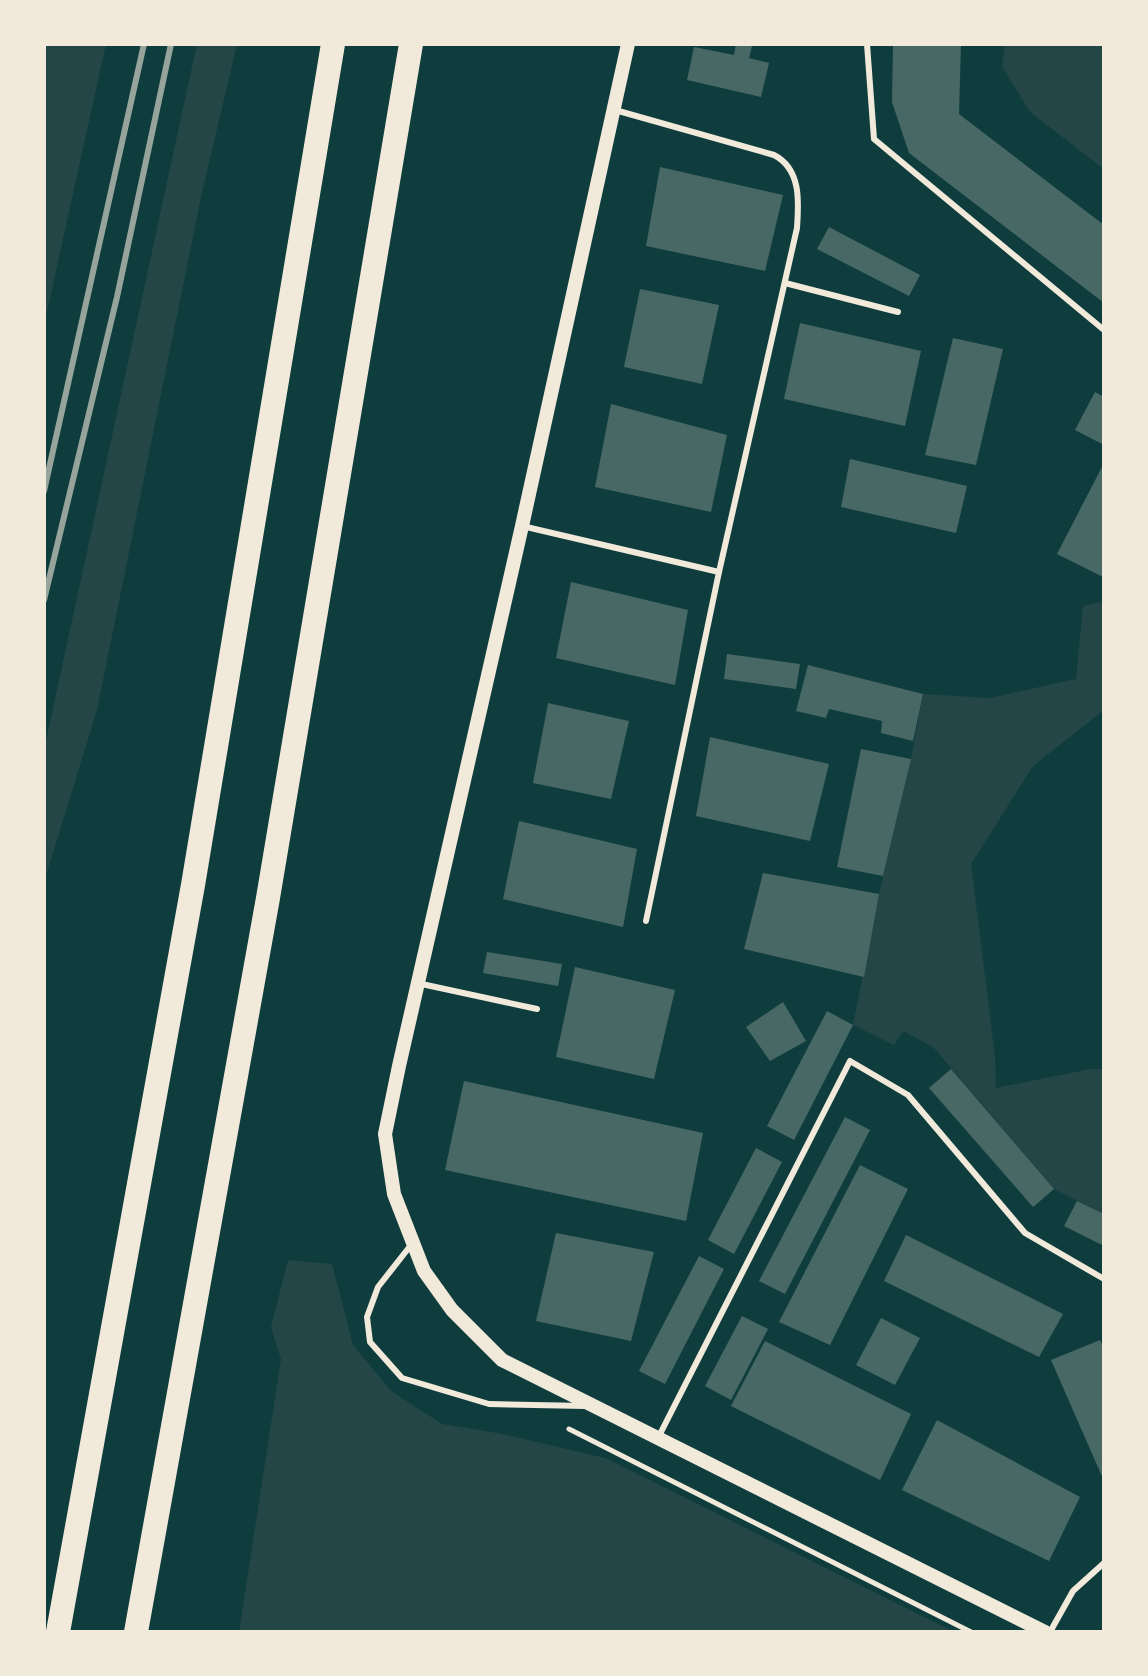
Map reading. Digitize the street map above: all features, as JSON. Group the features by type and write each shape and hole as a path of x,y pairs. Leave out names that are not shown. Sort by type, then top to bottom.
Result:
{"highway":[{"path":"58,1632 193,885 333,44"},
{"path":"136,1632 268,898 411,44"}],"street":[{"path":"628,44 385,1134 394,1194 424,1271 452,1310 502,1360 1048,1632"}],"lane":[{"path":"867,44 874,139 1104,330"},
{"path":"614,109 774,155 790,167 798,196 797,228 719,572 646,921"},
{"path":"785,283 898,312"},
{"path":"522,526 719,572"},
{"path":"417,983 537,1009"},
{"path":"658,1438 850,1061 908,1095 1025,1233 1104,1279"},
{"path":"413,1242 378,1287 367,1317 370,1342 402,1378 489,1404 593,1406"},
{"path":"1048,1632 1073,1591 1104,1563"}],"path":[{"path":"569,1429 971,1632"}],"shaded area":[{"path":"44,44 106,44 44,325"},
{"path":"197,44 237,44 201,197 97,710 44,882 44,750"},
{"path":"1005,44 1104,44 1104,169 1030,112 1002,67"},
{"path":"1104,601 1104,710 1033,766 971,864 995,1057 996,1088 1090,1069 1104,1069 1104,1214 1054,1189 933,1047 903,1031 894,1045 853,1025 923,694 990,698 1076,679 1083,606"},
{"path":"288,1260 332,1264 353,1345 391,1391 442,1424 503,1434 605,1458 954,1632 239,1632 281,1359 271,1327"}],"building":[{"path":"736,44 752,46 749,58 769,63 761,97 687,80 694,47 734,55"},
{"path":"893,44 961,44 959,114 1104,225 1104,303 909,153 892,102"},
{"path":"660,167 783,195 765,271 646,246"},
{"path":"829,227 920,275 909,296 817,249"},
{"path":"640,289 719,305 702,384 624,367"},
{"path":"800,323 921,351 905,426 784,399"},
{"path":"953,338 1003,349 976,465 925,455"},
{"path":"1095,392 1104,397 1104,445 1075,430"},
{"path":"611,404 727,435 711,512 595,487"},
{"path":"850,459 967,486 956,533 841,507"},
{"path":"1104,463 1104,575 1103,577 1057,554"},
{"path":"571,582 688,610 675,685 556,658"},
{"path":"727,654 800,664 796,689 724,679"},
{"path":"808,665 923,694 913,741 881,733 882,721 829,709 826,718 796,711"},
{"path":"548,703 629,721 611,799 533,783"},
{"path":"710,737 829,764 810,841 696,816"},
{"path":"861,749 911,759 883,876 837,867"},
{"path":"519,821 637,849 623,927 503,899"},
{"path":"763,873 879,894 864,977 744,949"},
{"path":"487,952 562,964 558,986 483,973"},
{"path":"575,967 675,990 654,1079 556,1057"},
{"path":"783,1002 806,1041 770,1061 746,1027"},
{"path":"827,1011 853,1025 794,1140 767,1126"},
{"path":"951,1069 1054,1189 1033,1207 929,1088"},
{"path":"464,1081 703,1133 686,1221 445,1170"},
{"path":"845,1117 870,1130 785,1294 759,1281"},
{"path":"756,1148 782,1162 734,1254 708,1240"},
{"path":"860,1165 908,1189 830,1345 779,1322"},
{"path":"1077,1201 1104,1214 1104,1246 1064,1226"},
{"path":"556,1233 654,1252 631,1341 536,1321"},
{"path":"906,1235 1063,1314 1039,1357 884,1281"},
{"path":"699,1256 724,1269 665,1384 639,1371"},
{"path":"742,1316 768,1329 731,1400 705,1386"},
{"path":"881,1318 920,1338 895,1385 856,1365"},
{"path":"1100,1340 1104,1349 1104,1481 1051,1360"},
{"path":"765,1341 911,1414 880,1480 731,1406"},
{"path":"937,1420 1080,1497 1049,1561 902,1490"}],"railway":[{"path":"44,491 144,44"},
{"path":"44,600 117,297 171,44"}]}
